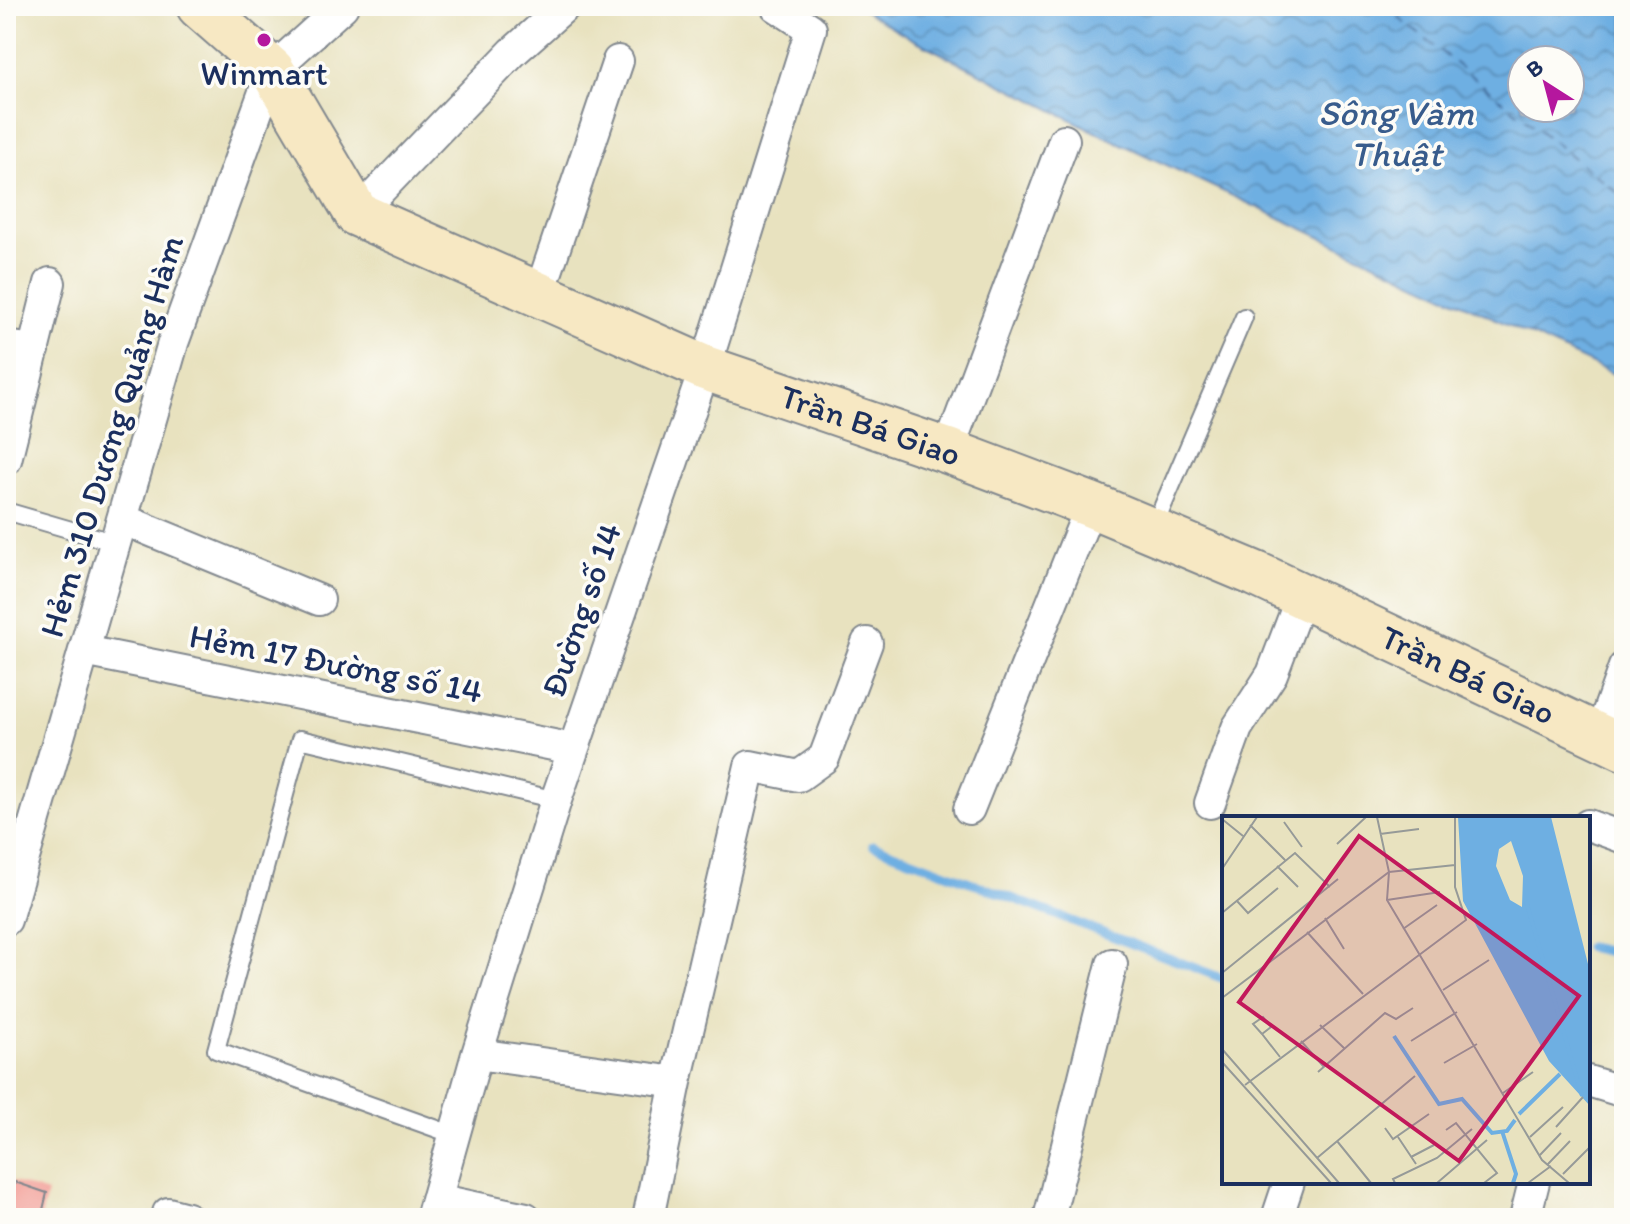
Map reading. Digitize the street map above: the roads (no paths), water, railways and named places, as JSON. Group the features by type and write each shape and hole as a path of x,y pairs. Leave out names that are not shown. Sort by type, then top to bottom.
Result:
{"street":[{"path":"199,6 272,70 357,214 513,52 565,6"},
{"path":"272,70 343,6"},
{"name":"Đường số 14","path":"434,1208 477,1054 556,800 705,368 811,29 776,6"},
{"path":"539,295 618,61"},
{"name":"Hẻm 310 Dương Quảng Hàm","path":"6,920 173,343 272,70"},
{"path":"948,451 1064,140"},
{"name":"Trần Bá Giao","path":"357,214 705,368 948,451 1153,531 1302,595 1612,742"},
{"path":"6,460 20,348 50,283"},
{"path":"969,809 1091,505"},
{"path":"119,531 319,600"},
{"path":"1210,803 1237,728 1269,682 1302,595"},
{"path":"648,1218 676,1082 750,766 799,776 824,758 867,643"},
{"name":"Hẻm 17 Đường số 14","path":"84,651 573,749"},
{"path":"1612,742 1624,667"},
{"path":"1590,826 1624,838"},
{"path":"1049,1218 1112,964"},
{"path":"477,1054 676,1082"},
{"path":"1590,1082 1624,1092"},
{"path":"1277,1218 1288,1184"},
{"path":"1525,1218 1534,1184"},
{"path":"434,1208 526,1218"},
{"path":"167,1218 168,1213 187,1218"}],"lane":[{"path":"1153,531 1244,317"},
{"path":"6,511 119,531"},
{"path":"454,1135 216,1050 300,739 556,800"}],"water":[{"name":"Sông Vàm Thuật","path":"857,6 1624,6 1624,379 1096,132 911,38"}],"waterway":[{"path":"873,845 1222,978"},
{"path":"1590,947 1624,955"}],"place":[{"name":"Winmart","path":"264,40"}]}
